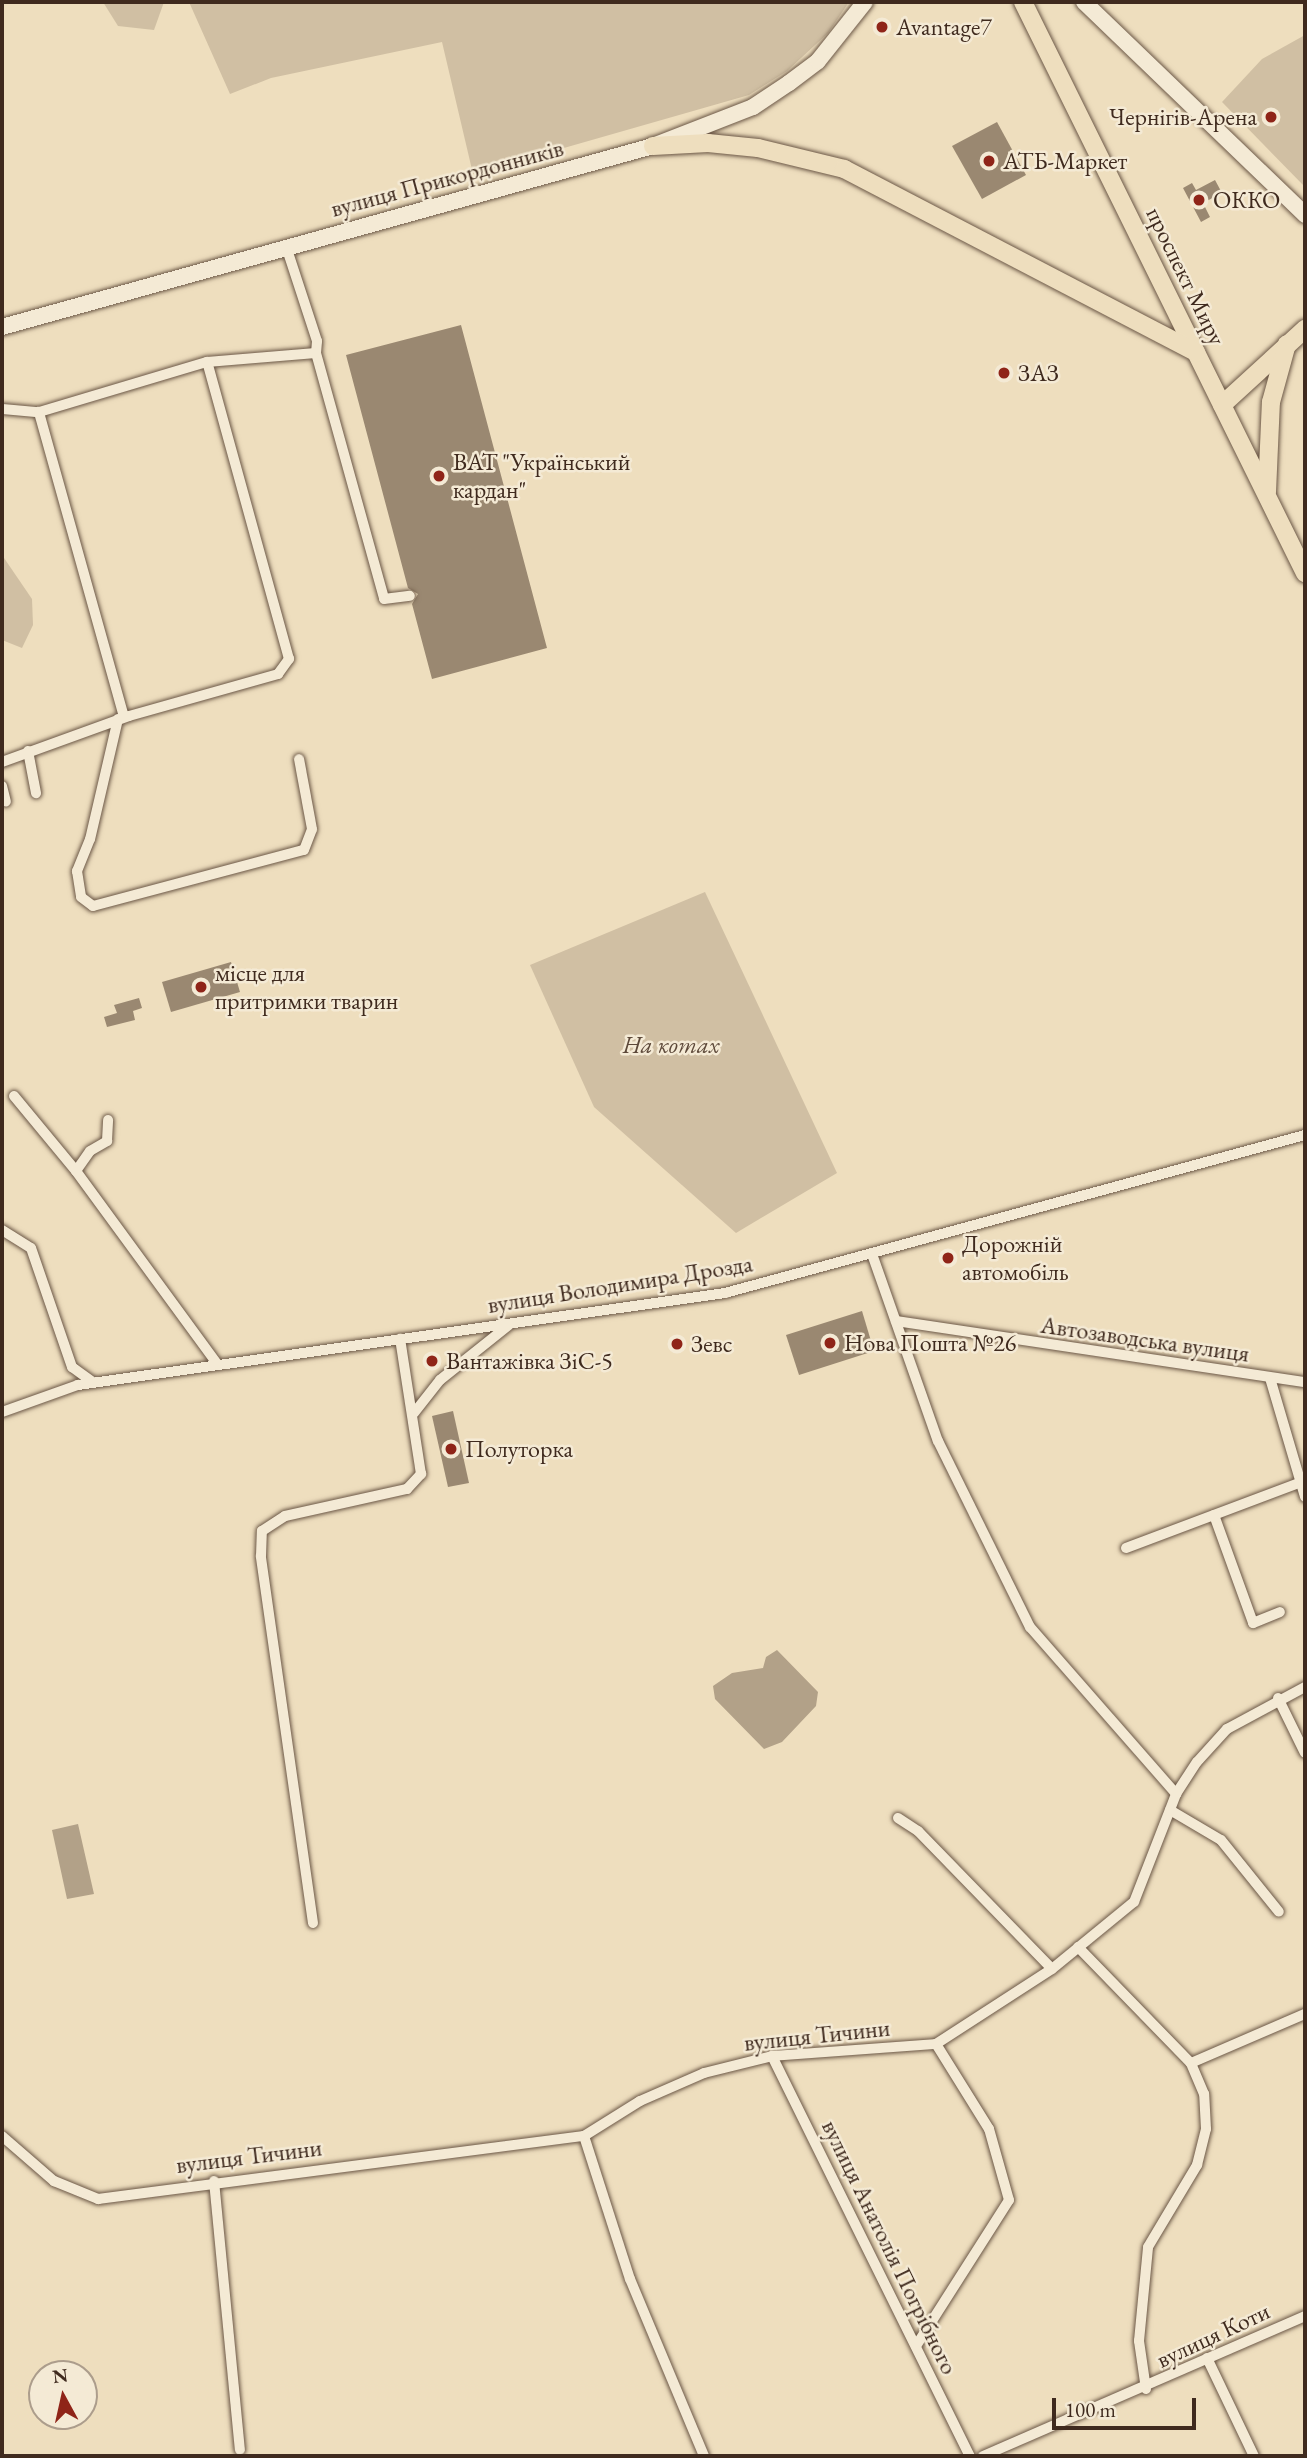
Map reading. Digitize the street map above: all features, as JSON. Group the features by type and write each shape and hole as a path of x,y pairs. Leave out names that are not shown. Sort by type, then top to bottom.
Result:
{"main road":[{"name":"проспект Миру","path":"1023,2 1305,573"},
{"path":"653,146 708,143 758,148 844,169 1196,352"},
{"path":"1222,405 1305,329"},
{"path":"1267,496 1271,402 1287,344"}],"street":[{"name":"вулиця Прикордонників","path":"2,327 653,146 753,107 789,83 818,61 865,2"},
{"path":"1084,2 1305,215"},
{"path":"286,246 317,341 316,353 384,599 410,596"},
{"path":"2,409 39,412 207,362 316,353"},
{"path":"2,762 121,718 278,674 289,659 218,424 207,362"},
{"path":"39,412 121,718 90,839 77,871 81,897 93,906 304,850 312,829 299,759"},
{"path":"28,751 36,793"},
{"path":"2,786 6,802"},
{"path":"14,1096 76,1171 218,1365"},
{"path":"76,1171 90,1151 107,1141 108,1120"},
{"name":"вулиця Володимира Дрозда","path":"2,1412 93,1382 725,1293 1305,1135"},
{"path":"2,1230 31,1248 72,1367 93,1382"},
{"path":"872,1254 938,1441 1030,1627 1176,1794"},
{"name":"Автозаводська вулиця","path":"896,1321 1305,1382"},
{"path":"414,1413 440,1380 511,1324"},
{"path":"313,1923 262,1531 285,1516 407,1489 421,1474 414,1413 400,1339"},
{"path":"64,1390 72,1367"},
{"path":"1270,1378 1305,1497"},
{"path":"1126,1548 1299,1483"},
{"path":"1214,1516 1253,1623 1280,1612"},
{"name":"вулиця Тичини","path":"2,2136 54,2181 98,2199 214,2181 584,2136 640,2101 704,2073 772,2056 936,2044 1052,1969 1134,1902 1176,1794 1227,1730 1278,1698 1305,1686"},
{"path":"1278,1698 1305,1754"},
{"path":"1170,1811 1221,1840 1279,1912"},
{"path":"898,1818 918,1831 1052,1969"},
{"path":"1078,1947 1191,2063 1204,2094 1206,2129 1197,2165 1148,2247 1139,2341 1146,2389"},
{"path":"1191,2063 1305,2014"},
{"path":"916,2346 1009,2200 989,2129 936,2044"},
{"name":"вулиця Анатолія Погрібного","path":"772,2056 970,2456"},
{"path":"584,2136 630,2279 704,2456"},
{"path":"214,2181 240,2450"},
{"name":"вулиця Коти","path":"983,2456 1146,2389 1207,2358 1305,2316"},
{"path":"1207,2358 1254,2456"}],"green space":[{"path":"103,2 164,2 154,30 118,26"},
{"path":"189,2 849,2 828,33 787,71 749,95 473,174 442,42 271,78 230,94"},
{"name":"Чернігів-Арена","path":"1305,35 1305,187 1222,102 1262,59"},
{"path":"2,555 32,599 33,625 22,648 2,640"},
{"name":"На котах","path":"705,892 837,1173 736,1233 594,1107 530,965"}],"shaded area":[{"path":"777,1650 818,1692 816,1706 782,1742 764,1749 715,1699 713,1686 732,1673 763,1668 766,1657"},
{"path":"78,1824 94,1894 67,1899 52,1830"}],"building":[{"name":"АТБ-Маркет","path":"997,122 1026,175 982,199 952,146"},
{"name":"ОККО","path":"1215,180 1222,193 1203,203 1210,217 1201,222 1183,188 1192,183 1196,190"},
{"name":"ВАТ \"Український кардан\"","path":"461,325 547,648 432,679 412,604 418,594 408,588 346,355"},
{"name":"місце для притримки тварин","path":"231,962 240,992 171,1012 162,982"},
{"path":"139,998 142,1008 133,1011 135,1020 107,1027 104,1017 117,1013 114,1005"},
{"name":"Нова Пошта №26","path":"862,1311 874,1351 799,1375 786,1335"},
{"name":"Полуторка","path":"453,1411 469,1483 448,1487 432,1416"}],"place":[{"name":"Avantage7","path":"882,27"},
{"name":"Чернігів-Арена","path":"1271,117"},
{"name":"АТБ-Маркет","path":"989,161"},
{"name":"ОККО","path":"1199,200"},
{"name":"ЗАЗ","path":"1004,373"},
{"name":"ВАТ \"Український кардан\"","path":"439,476"},
{"name":"місце для притримки тварин","path":"201,987"},
{"name":"Дорожній автомобіль","path":"948,1258"},
{"name":"Нова Пошта №26","path":"830,1343"},
{"name":"Зевс","path":"677,1344"},
{"name":"Вантажівка ЗіС-5","path":"432,1361"},
{"name":"Полуторка","path":"451,1449"}]}
